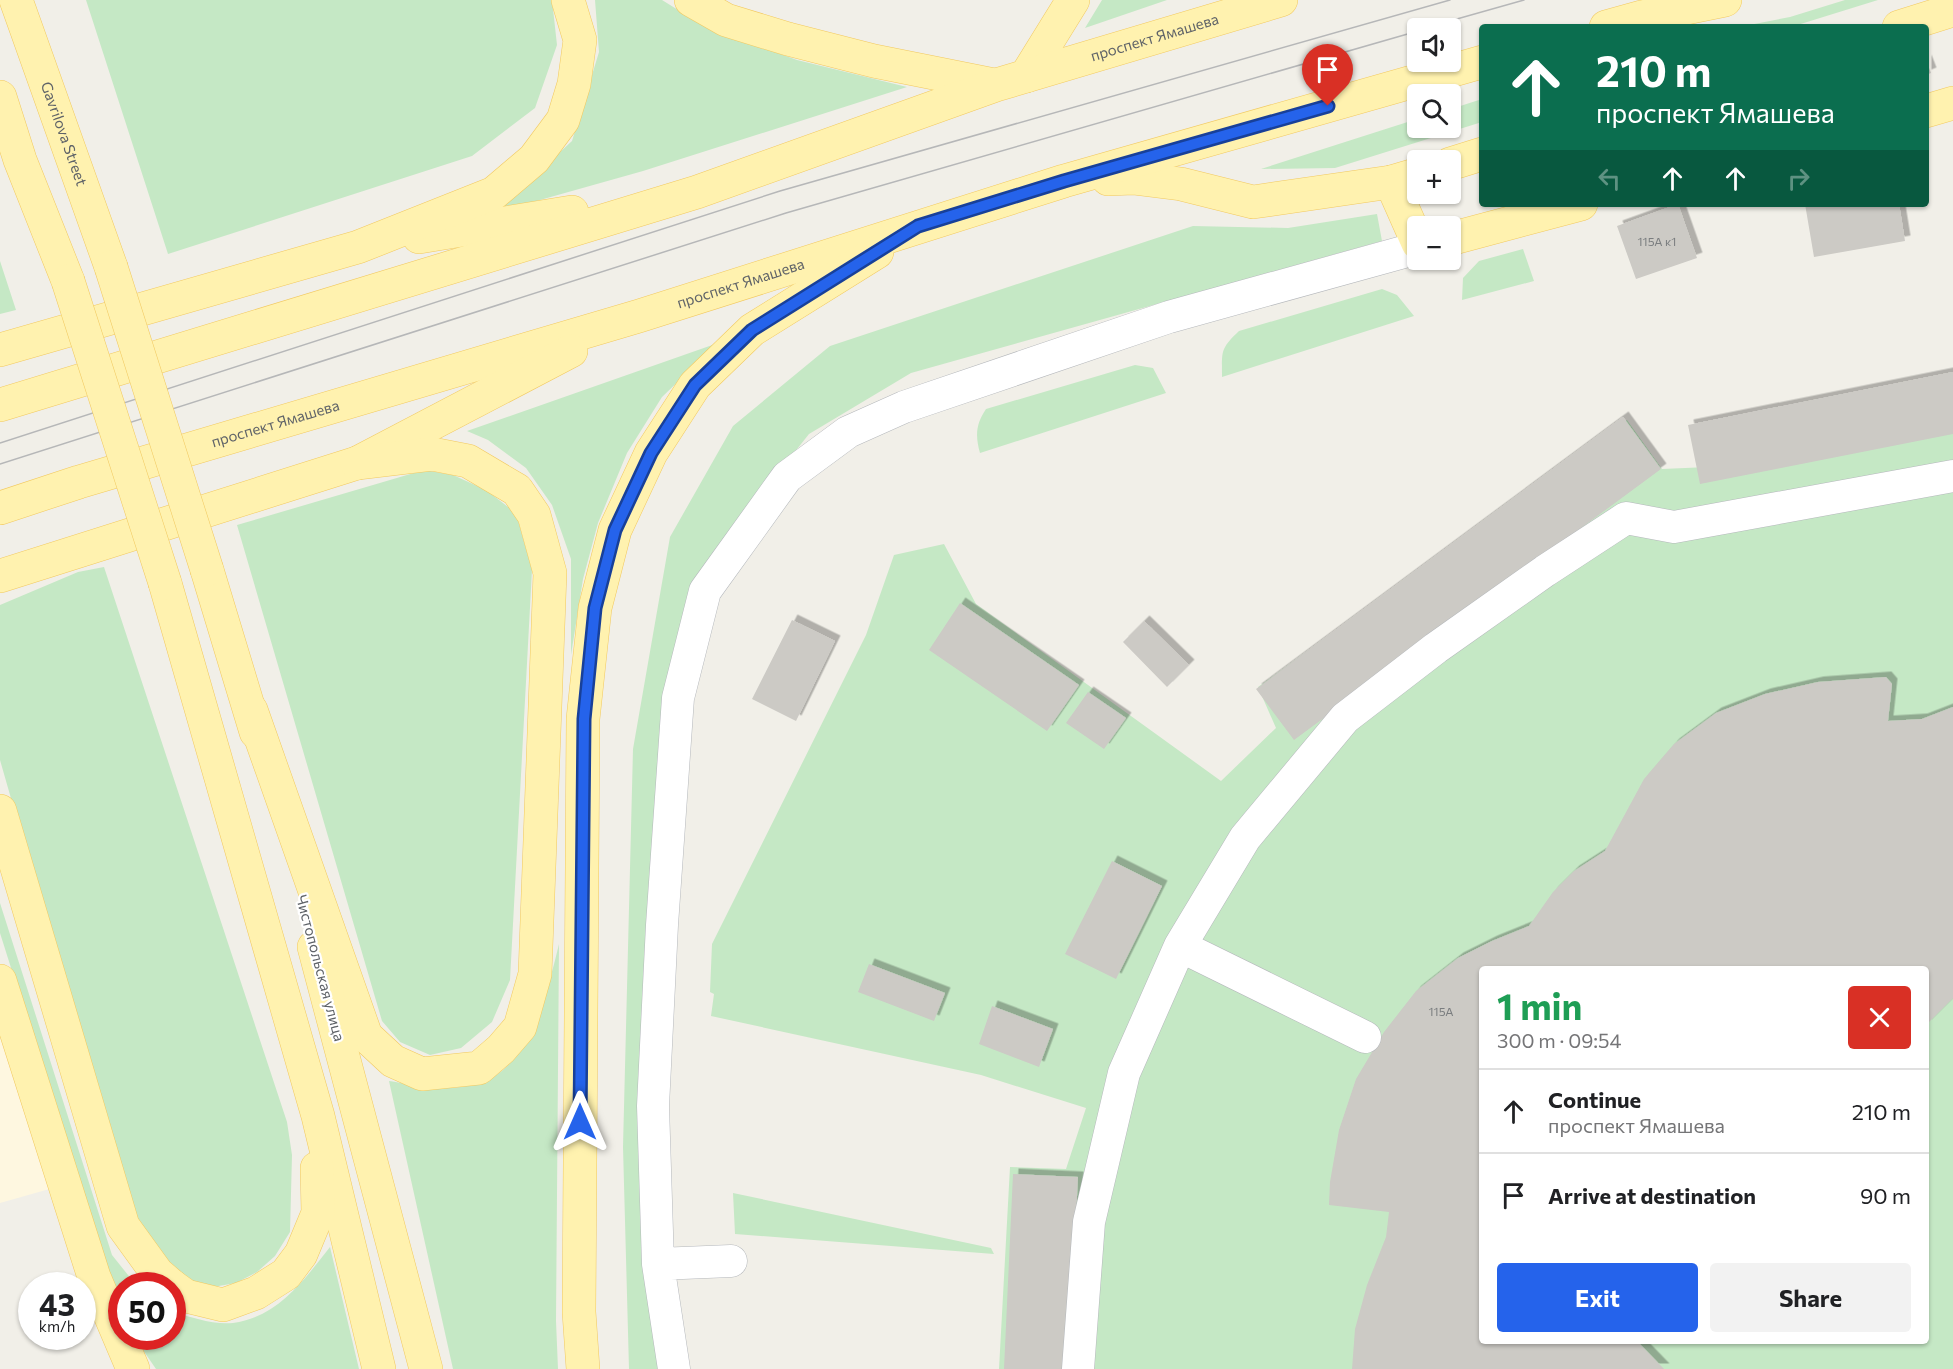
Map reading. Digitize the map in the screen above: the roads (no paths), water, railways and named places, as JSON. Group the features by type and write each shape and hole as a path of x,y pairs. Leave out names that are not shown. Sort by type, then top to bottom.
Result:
{"main road":[{"name":"Gavrilova Street","path":"16,0 111,267 207,570"},
{"path":"0,350 358,247 494,193 534,159 562,120 574,84 580,40 568,0"},
{"path":"691,0 726,20 874,61 1011,81 1069,2"},
{"name":"проспект Ямашева","path":"0,405 697,192 1011,81 1281,0"},
{"path":"1617,24 1725,0"},
{"path":"1909,24 1953,10"},
{"name":"проспект Ямашева","path":"0,508 90,478 639,316 1064,181 1479,63"},
{"path":"0,97 20,159 68,282 165,583 318,1116 379,1369"},
{"path":"1929,110 1953,103"},
{"path":"0,118 20,159"},
{"path":"1461,161 1479,155"},
{"path":"1064,181 1134,178 1181,184 1253,202 1404,178 1412,216"},
{"path":"358,247 697,192"},
{"path":"1461,236 1570,207"},
{"path":"583,1369 579,1312 584,719 595,608 615,530 651,453 695,385 752,330 918,226"},
{"path":"0,576 357,463 639,316"},
{"path":"251,710 366,1036 393,1061 422,1074 479,1068 501,1049 520,1027 535,974 549,573 534,515 517,490 468,461 432,454 357,463"},
{"path":"0,581 32,567"},
{"name":"Чистопольская улица","path":"207,570 251,710 426,1369"},
{"path":"0,811 123,1226 156,1272"},
{"path":"0,981 94,1277 133,1369"},
{"path":"186,1296 222,1305 256,1293 286,1274 301,1254 318,1213 318,1116"}],"lane":[{"path":"1929,111 1953,111"},
{"path":"674,1369 658,1264 653,1106 662,926 678,698 705,591 787,477 848,432 904,407 1169,317 1407,251"},
{"path":"1078,1369 1089,1222 1124,1073 1180,946 1245,838 1345,718 1436,648 1545,571 1626,518 1674,527 1953,476"},
{"path":"1180,946 1365,1036"},
{"path":"658,1264 731,1261"}],"tram line":[{"path":"0,443 780,191 1450,0"},
{"path":"1460,18 1524,0"},
{"path":"0,464 786,213 1407,34"}]}
